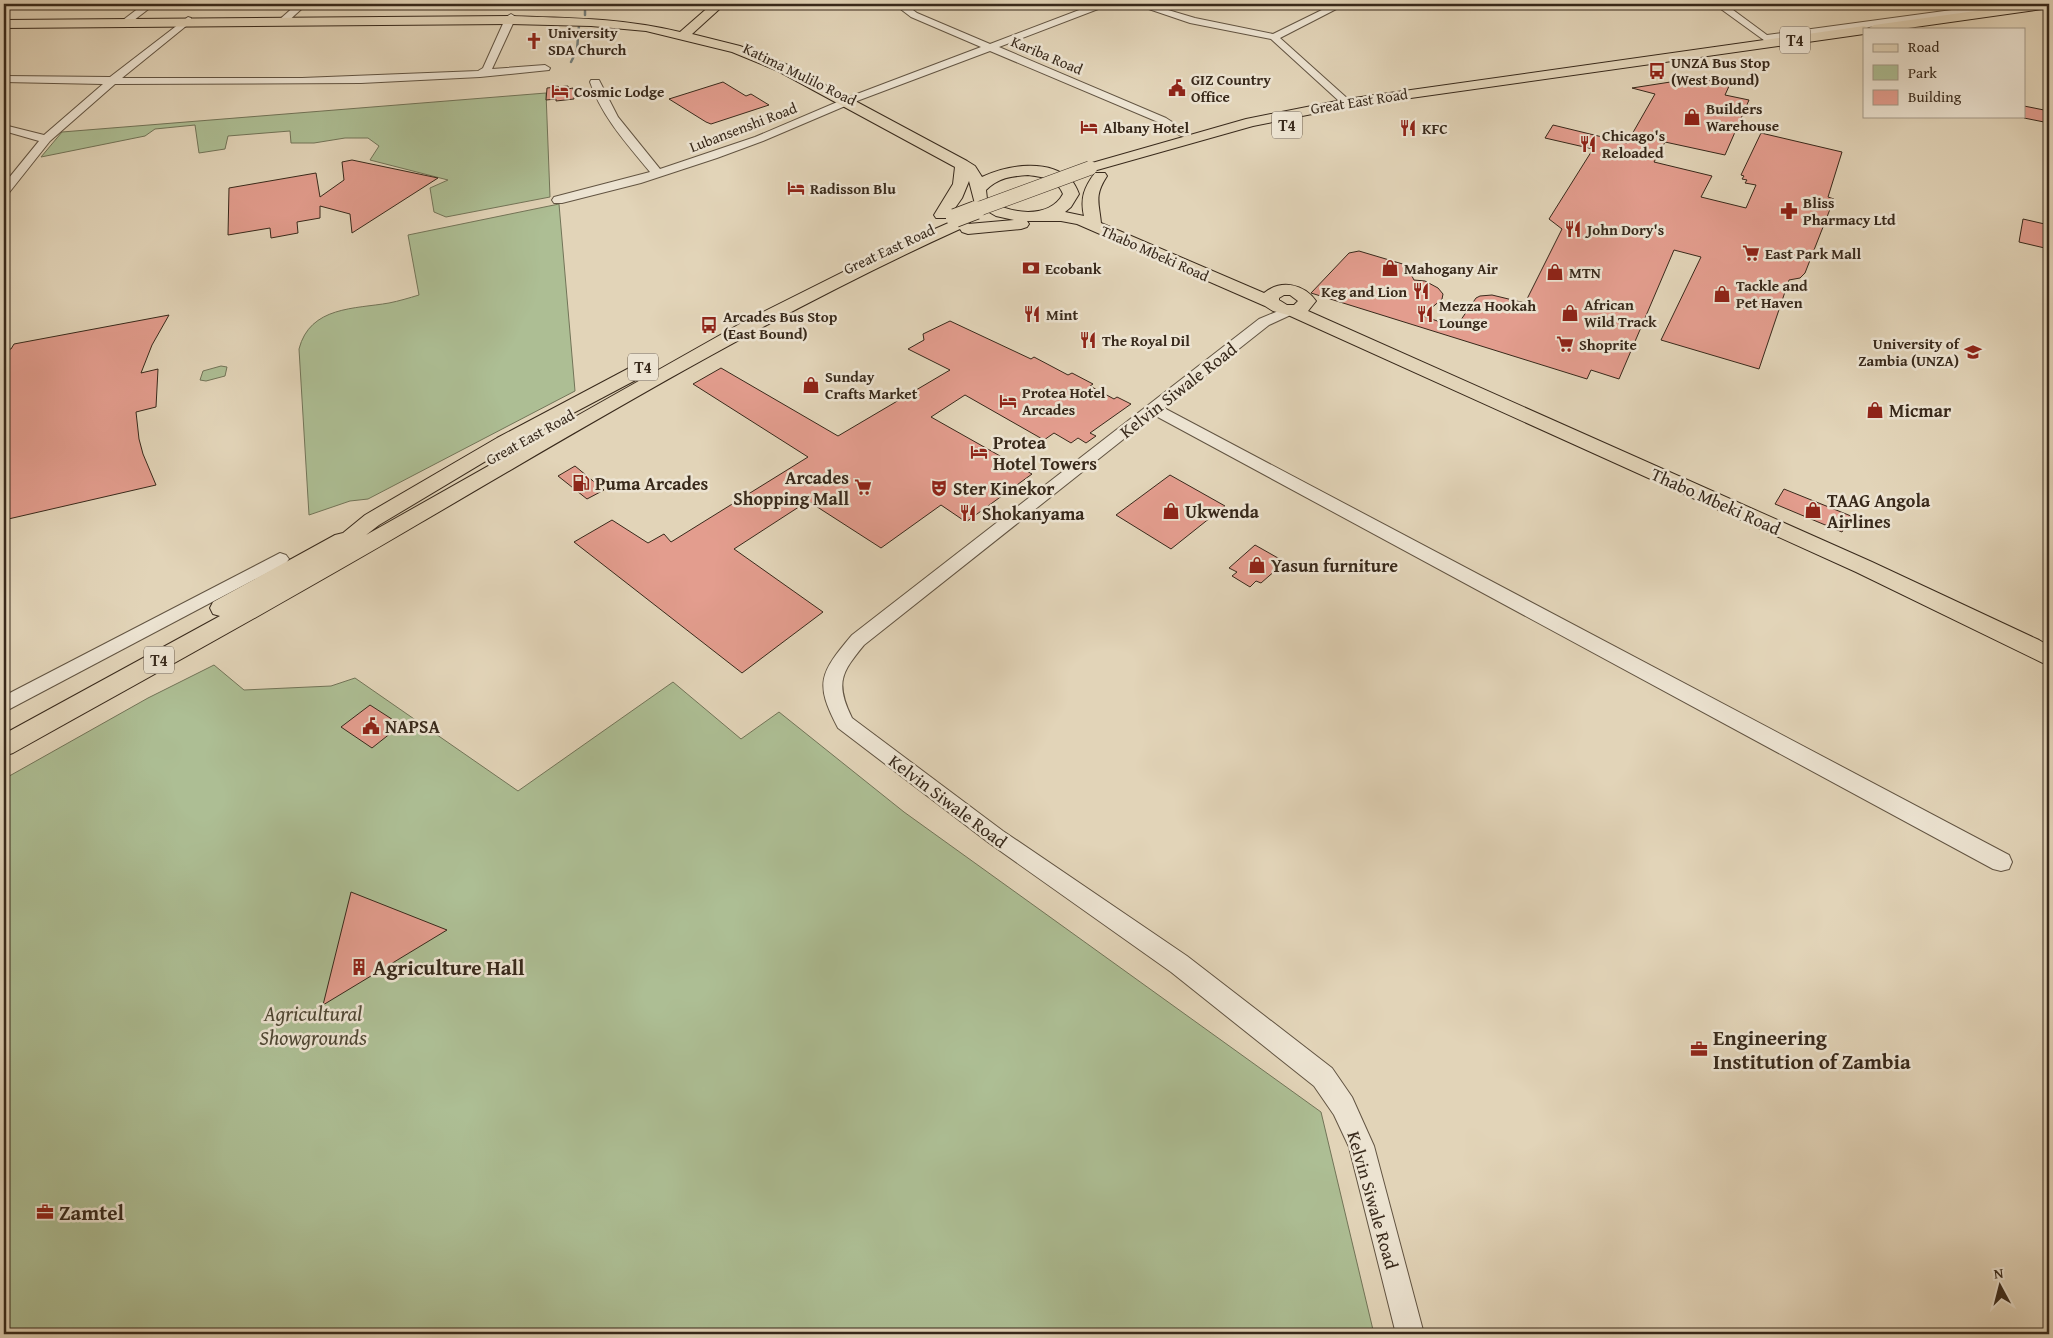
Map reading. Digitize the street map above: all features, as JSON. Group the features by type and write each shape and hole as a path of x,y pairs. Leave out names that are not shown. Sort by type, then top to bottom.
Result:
{"main road":[{"path":"686,33 719,4"},
{"path":"1881,28 2049,4"},
{"path":"1920,28 2049,9"},
{"name":"Katima Mulilo Road","path":"4,22 510,19 611,23 686,33 760,58 972,162 994,168 1056,176 1066,182 1071,195"},
{"name":"Great East Road","path":"4,729 353,534 372,520 504,442 769,300 856,256 1095,172 1261,131 1336,115 1452,96 1473,87 1769,41 1863,30"},
{"name":"Great East Road","path":"957,221 978,193 983,182 993,176 1088,162 1254,116 1343,99 1438,86 1473,87 1863,36"},
{"name":"Katima Mulilo Road","path":"850,101 962,164 973,173 978,193"},
{"path":"962,164 964,173 959,188 957,221 1095,225 1090,211 1089,198 1095,172"},
{"name":"Great East Road","path":"1036,216 1059,209 1078,186 1095,172"},
{"path":"978,193 989,209 1012,215"},
{"name":"Thabo Mbeki Road","path":"1071,195 1079,210 1095,225 1269,310 1291,310 1864,567 2031,646 2049,657"},
{"name":"Great East Road","path":"4,746 297,584 755,323 957,221 1012,215"},
{"name":"Thabo Mbeki Road","path":"1012,215 1070,217 1095,225 1222,277 1242,283 1301,293 1322,317 1380,351"},
{"path":"1269,310 1270,296 1277,291 1283,290"},
{"path":"1291,310 1301,308 1307,301"}],"street":[{"path":"128,21 150,4"},
{"path":"284,20 302,4"},
{"name":"Kariba Road","path":"899,4 914,15 1162,120 1184,134"},
{"name":"Lubansenshi Road","path":"558,200 658,174 759,139 850,101 1103,4"},
{"path":"1139,4 1193,21 1274,37 1343,99"},
{"path":"1274,37 1342,4"},
{"path":"1719,4 1769,41 2015,4"},
{"path":"485,73 510,19"},
{"path":"4,191 46,139 186,21"},
{"path":"4,79 304,82 377,80 544,68"},
{"path":"595,82 597,92 658,174"},
{"path":"4,128 46,139"},
{"name":"Kelvin Siwale Road","path":"1269,310 1154,409 858,640 838,664 830,682 834,703 845,723 929,789 996,838 1179,964 1323,1077 1343,1106 1361,1146 1410,1334"},
{"path":"1154,409 2002,862"},
{"path":"4,705 280,559"}],"green space":[{"path":"546,93 550,197 446,217 434,212 430,188 448,180 370,160 379,146 368,138 291,143 290,131 228,136 225,149 199,153 195,125 155,129 145,136 41,157 62,132"},
{"path":"559,204 575,391 368,499 350,501 309,515 299,349 305,335 313,325 323,317 335,312 389,303 419,295 408,235"},
{"path":"221,366 227,367 225,376 206,381 200,380 203,371"},
{"name":"Agricultural Showgrounds","path":"214,665 244,690 331,686 355,678 518,791 673,682 741,739 779,712 904,812 1321,1112 1374,1334 4,1334 4,779 148,698"}],"building":[{"name":"East Park Mall","path":"1696,78 1730,84 1725,95 1749,100 1725,155 1665,142 1654,162 1712,176 1701,197 1746,208 1756,185 1745,183 1747,180 1742,179 1744,176 1741,175 1761,133 1842,152 1828,197 1834,199 1805,273 1800,278 1789,280 1759,369 1661,340 1701,257 1674,250 1619,379 1591,370 1587,379 1311,293 1349,253 1359,251 1406,265 1414,280 1425,281 1438,288 1443,294 1442,299 1422,316 1456,327 1476,298 1480,296 1492,295 1525,303 1562,229 1549,219 1593,149 1545,138 1553,125 1627,143 1655,94 1632,88"},
{"path":"723,82 746,96 751,94 769,105 711,124 669,99"},
{"name":"Cosmic Lodge","path":"568,86 568,89 573,88 574,99 546,100 547,88"},
{"path":"2026,106 2049,111 2049,123 2024,118 2026,118"},
{"path":"352,160 438,178 352,233 350,214 320,206 320,218 297,222 298,233 271,238 270,228 228,235 229,188 316,173 320,197 344,180 342,162"},
{"path":"2023,219 2049,225 2049,249 2019,242"},
{"path":"169,315 152,345 141,373 158,369 156,407 136,412 143,454 156,485 4,520 4,393 6,392 4,350 11,349 14,344"},
{"name":"Arcades Shopping Mall","path":"950,321 1031,359 1034,357 1068,375 1072,373 1093,384 1090,386 1114,399 1117,397 1131,404 1090,433 1096,436 1086,443 1078,438 1071,443 1054,433 1044,440 965,395 931,417 1032,474 966,522 941,505 881,548 808,501 734,549 823,612 742,673 574,542 612,520 648,543 664,534 671,542 808,457 693,384 721,368 838,436 950,370 908,349 924,340 923,334"},
{"name":"Puma Arcades","path":"575,466 604,490 587,499 558,476"},
{"name":"Ukwenda","path":"1170,475 1225,506 1171,549 1116,515"},
{"name":"TAAG Angola Airlines","path":"1784,489 1851,516 1842,532 1775,504"},
{"name":"Yasun furniture","path":"1255,545 1285,562 1261,583 1256,581 1250,587 1232,576 1237,572 1229,568"},
{"name":"NAPSA","path":"370,705 401,725 372,748 341,727"},
{"name":"Agriculture Hall","path":"351,892 447,930 323,1005"}],"waterway":[{"path":"585,15 585,9 591,4"},
{"path":"571,62 577,50 579,25"}],"place":[{"name":"University SDA Church","path":"534,41"},
{"name":"UNZA Bus Stop (West Bound)","path":"1657,71"},
{"name":"GIZ Country Office","path":"1177,88"},
{"name":"Cosmic Lodge","path":"560,91"},
{"name":"Builders Warehouse","path":"1692,117"},
{"name":"Albany Hotel","path":"1089,127"},
{"name":"KFC","path":"1408,128"},
{"name":"Chicago's Reloaded","path":"1588,144"},
{"name":"Radisson Blu","path":"796,188"},
{"name":"Bliss Pharmacy Ltd","path":"1789,211"},
{"name":"John Dory's","path":"1573,229"},
{"name":"East Park Mall","path":"1751,253"},
{"name":"Ecobank","path":"1031,268"},
{"name":"Mahogany Air","path":"1390,268"},
{"name":"MTN","path":"1555,272"},
{"name":"Keg and Lion","path":"1421,291"},
{"name":"Tackle and Pet Haven","path":"1722,294"},
{"name":"African Wild Track","path":"1570,313"},
{"name":"Mint","path":"1032,314"},
{"name":"Mezza Hookah Lounge","path":"1425,314"},
{"name":"Arcades Bus Stop (East Bound)","path":"709,325"},
{"name":"The Royal Dil","path":"1088,340"},
{"name":"Shoprite","path":"1565,344"},
{"name":"University of Zambia (UNZA)","path":"1973,352"},
{"name":"Sunday Crafts Market","path":"811,385"},
{"name":"Protea Hotel Arcades","path":"1008,401"},
{"name":"Micmar","path":"1875,410"},
{"name":"Protea Hotel Towers","path":"979,452"},
{"name":"Puma Arcades","path":"581,483"},
{"name":"Arcades Shopping Mall","path":"863,487"},
{"name":"Ster Kinekor","path":"939,488"},
{"name":"TAAG Angola Airlines","path":"1813,510"},
{"name":"Ukwenda","path":"1171,511"},
{"name":"Shokanyama","path":"968,513"},
{"name":"Yasun furniture","path":"1257,565"},
{"name":"NAPSA","path":"371,726"},
{"name":"Agriculture Hall","path":"359,967"},
{"name":"Engineering Institution of Zambia","path":"1699,1049"},
{"name":"Zamtel","path":"45,1212"}]}
